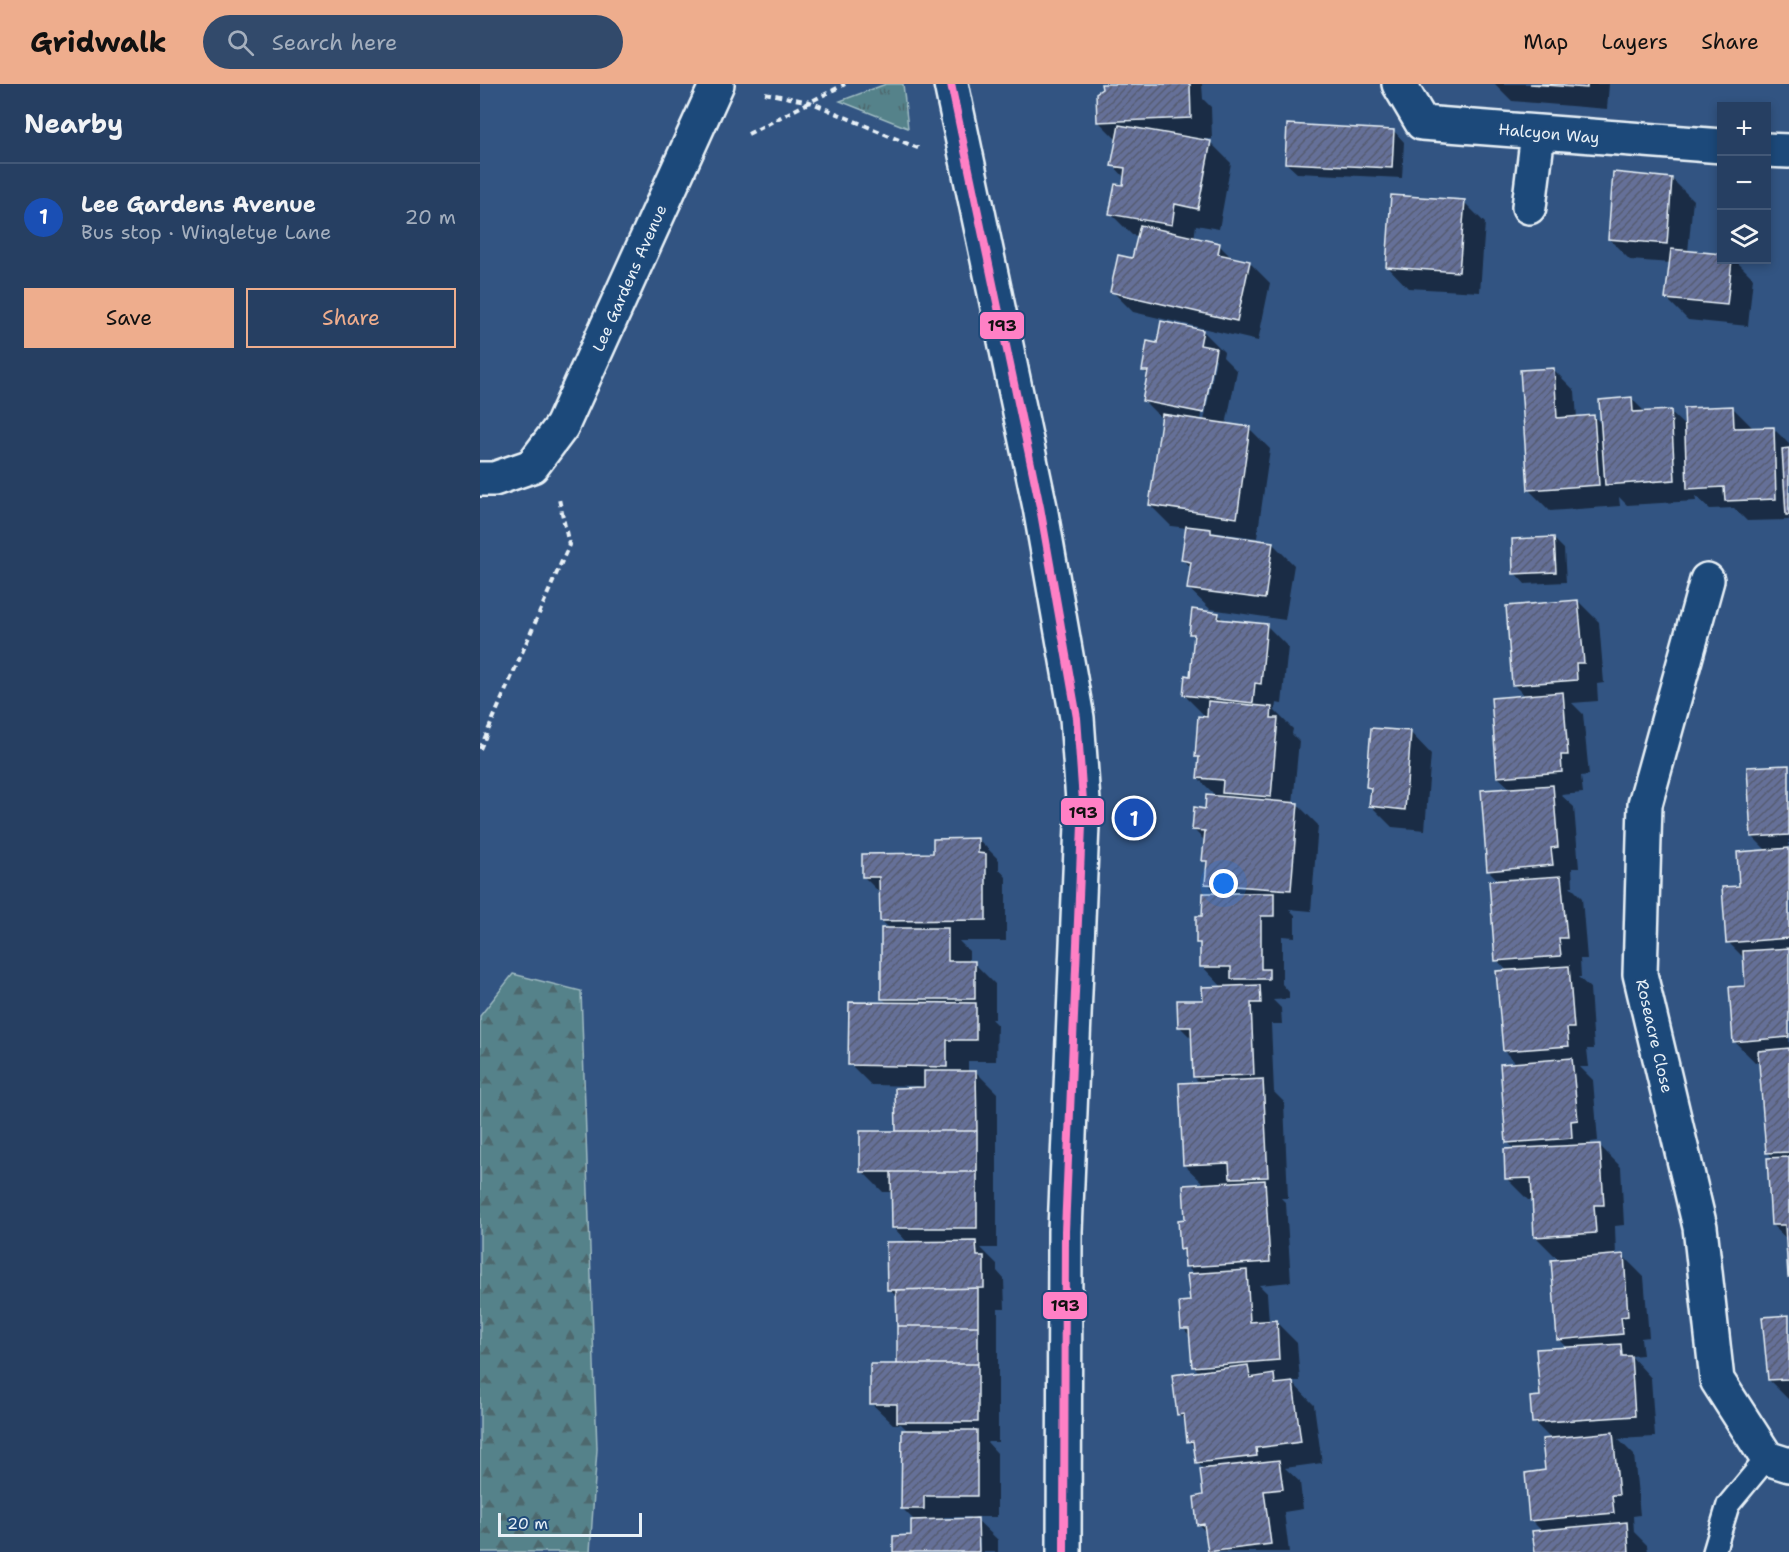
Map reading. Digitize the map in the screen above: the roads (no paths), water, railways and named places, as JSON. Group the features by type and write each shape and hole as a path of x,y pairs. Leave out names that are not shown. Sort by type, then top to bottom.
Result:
{"street":[{"name":"Lee Gardens Avenue","path":"480,479 494,479 532,466 562,426 717,84"},
{"path":"951,84 1040,507 1077,718 1083,801 1065,1231 1064,1552"},
{"name":"Halcyon Way","path":"1399,84 1422,123 1717,146"},
{"path":"1529,207 1538,133"},
{"path":"1771,150 1789,151"},
{"name":"Roseacre Close","path":"1707,580 1644,804 1640,974 1700,1227 1717,1380 1778,1462"}],"lane":[{"path":"1714,1552 1728,1505 1778,1462"}],"place":[{"name":"Lee Gardens Avenue","path":"1134,818"}]}
